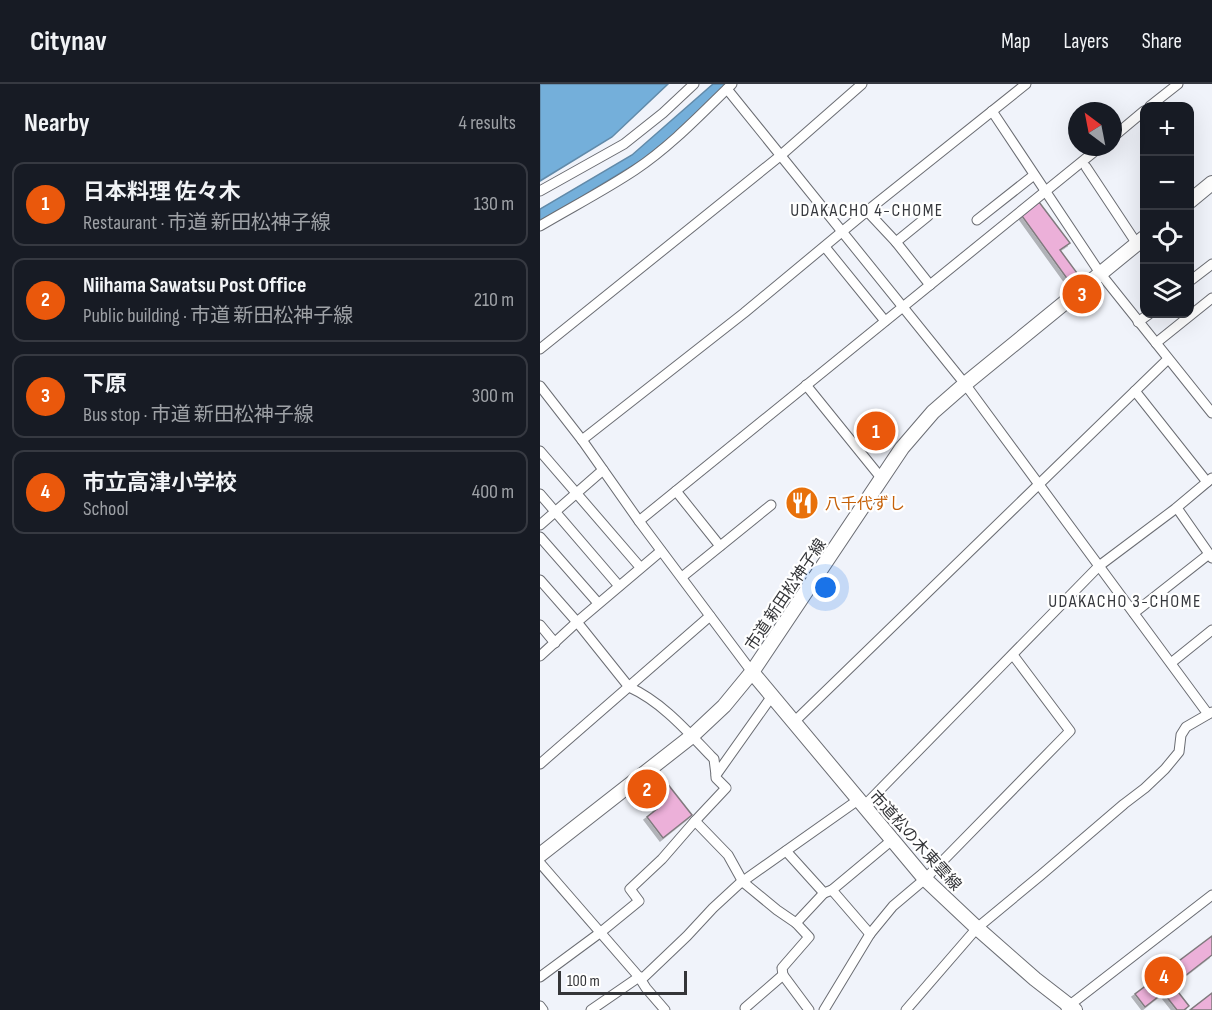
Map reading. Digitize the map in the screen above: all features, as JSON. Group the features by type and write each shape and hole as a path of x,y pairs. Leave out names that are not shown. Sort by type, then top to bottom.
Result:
{"street":[{"path":"540,191 624,144 663,113 694,84"},
{"path":"540,349 780,156 862,84"},
{"path":"1155,102 1178,84"},
{"path":"582,440 744,313 1023,85"},
{"path":"540,226 635,170 681,134 729,86 780,156 965,384 1210,713 1183,730 1179,752 1145,788 977,928 906,1010"},
{"path":"992,111 1100,273 1212,413"},
{"path":"1122,129 1140,114"},
{"path":"639,520 1089,156"},
{"path":"1086,167 1140,240"},
{"path":"977,220 1034,175"},
{"path":"1194,198 1211,187"},
{"path":"867,211 896,242 930,285"},
{"path":"896,242 928,216"},
{"name":"市道 新田松神子線","path":"540,855 692,736 723,706 752,672 902,448 933,412 1140,242"},
{"path":"825,247 885,321"},
{"path":"1194,279 1212,264"},
{"path":"1156,343 1212,298"},
{"path":"1138,322 1144,318"},
{"path":"794,722 1168,359"},
{"path":"806,386 882,479"},
{"path":"591,1010 639,977 645,977 739,884 861,803 1013,655 1100,566 1177,508 1209,480 1135,391"},
{"path":"542,392 582,440 661,551 752,672"},
{"path":"540,451 640,567"},
{"path":"540,525 603,470"},
{"path":"676,490 720,546"},
{"path":"540,494 619,586"},
{"path":"682,577 771,505"},
{"path":"1134,613 1211,556 1177,508"},
{"path":"540,537 598,603"},
{"path":"540,656 598,603 661,551"},
{"path":"540,580 629,687 663,709 714,759 716,778 726,788 662,859 630,889 639,901 540,977"},
{"path":"540,764 710,616"},
{"path":"540,625 555,643"},
{"path":"1171,663 1212,630"},
{"path":"824,1010 870,934 893,906 925,879 1070,731 1013,655"},
{"name":"市道松の木東雲線","path":"752,672 925,879 1070,1009"},
{"path":"716,775 772,696"},
{"path":"695,821 728,855 743,882 796,923 809,936 782,968 783,975 809,1010"},
{"path":"796,923 828,892 892,840"},
{"path":"786,851 870,934"},
{"path":"540,863 665,1010"},
{"path":"1070,1009 1212,896"},
{"path":"745,1008 783,975"},
{"path":"540,1006 543,1010"}],"water":[{"path":"540,84 668,84 612,137 540,181"},
{"path":"713,84 726,84 682,128 642,160 540,222 540,209 632,155"}],"building":[{"path":"1039,202 1070,243 1060,250 1080,277 1071,284 1022,216"},
{"path":"659,773 692,815 663,838 647,817 657,809 649,800 662,790 653,778"},
{"path":"650,779 657,789 647,800 638,788"},
{"path":"1212,936 1212,955 1145,1007 1135,994"},
{"path":"1175,988 1189,1006 1184,1010 1177,1010 1166,996"},
{"path":"1212,993 1212,1010 1190,1010"}],"place":[{"name":"下原","path":"1082,294"},
{"name":"日本料理 佐々木","path":"876,431"},
{"name":"八千代ずし","path":"802,503"},
{"name":"Niihama Sawatsu Post Office","path":"647,789"},
{"name":"市立高津小学校","path":"1164,976"}],"district":[{"name":"UDAKACHO 4-CHOME","path":"867,210"},
{"name":"UDAKACHO 3-CHOME","path":"1125,601"}]}
